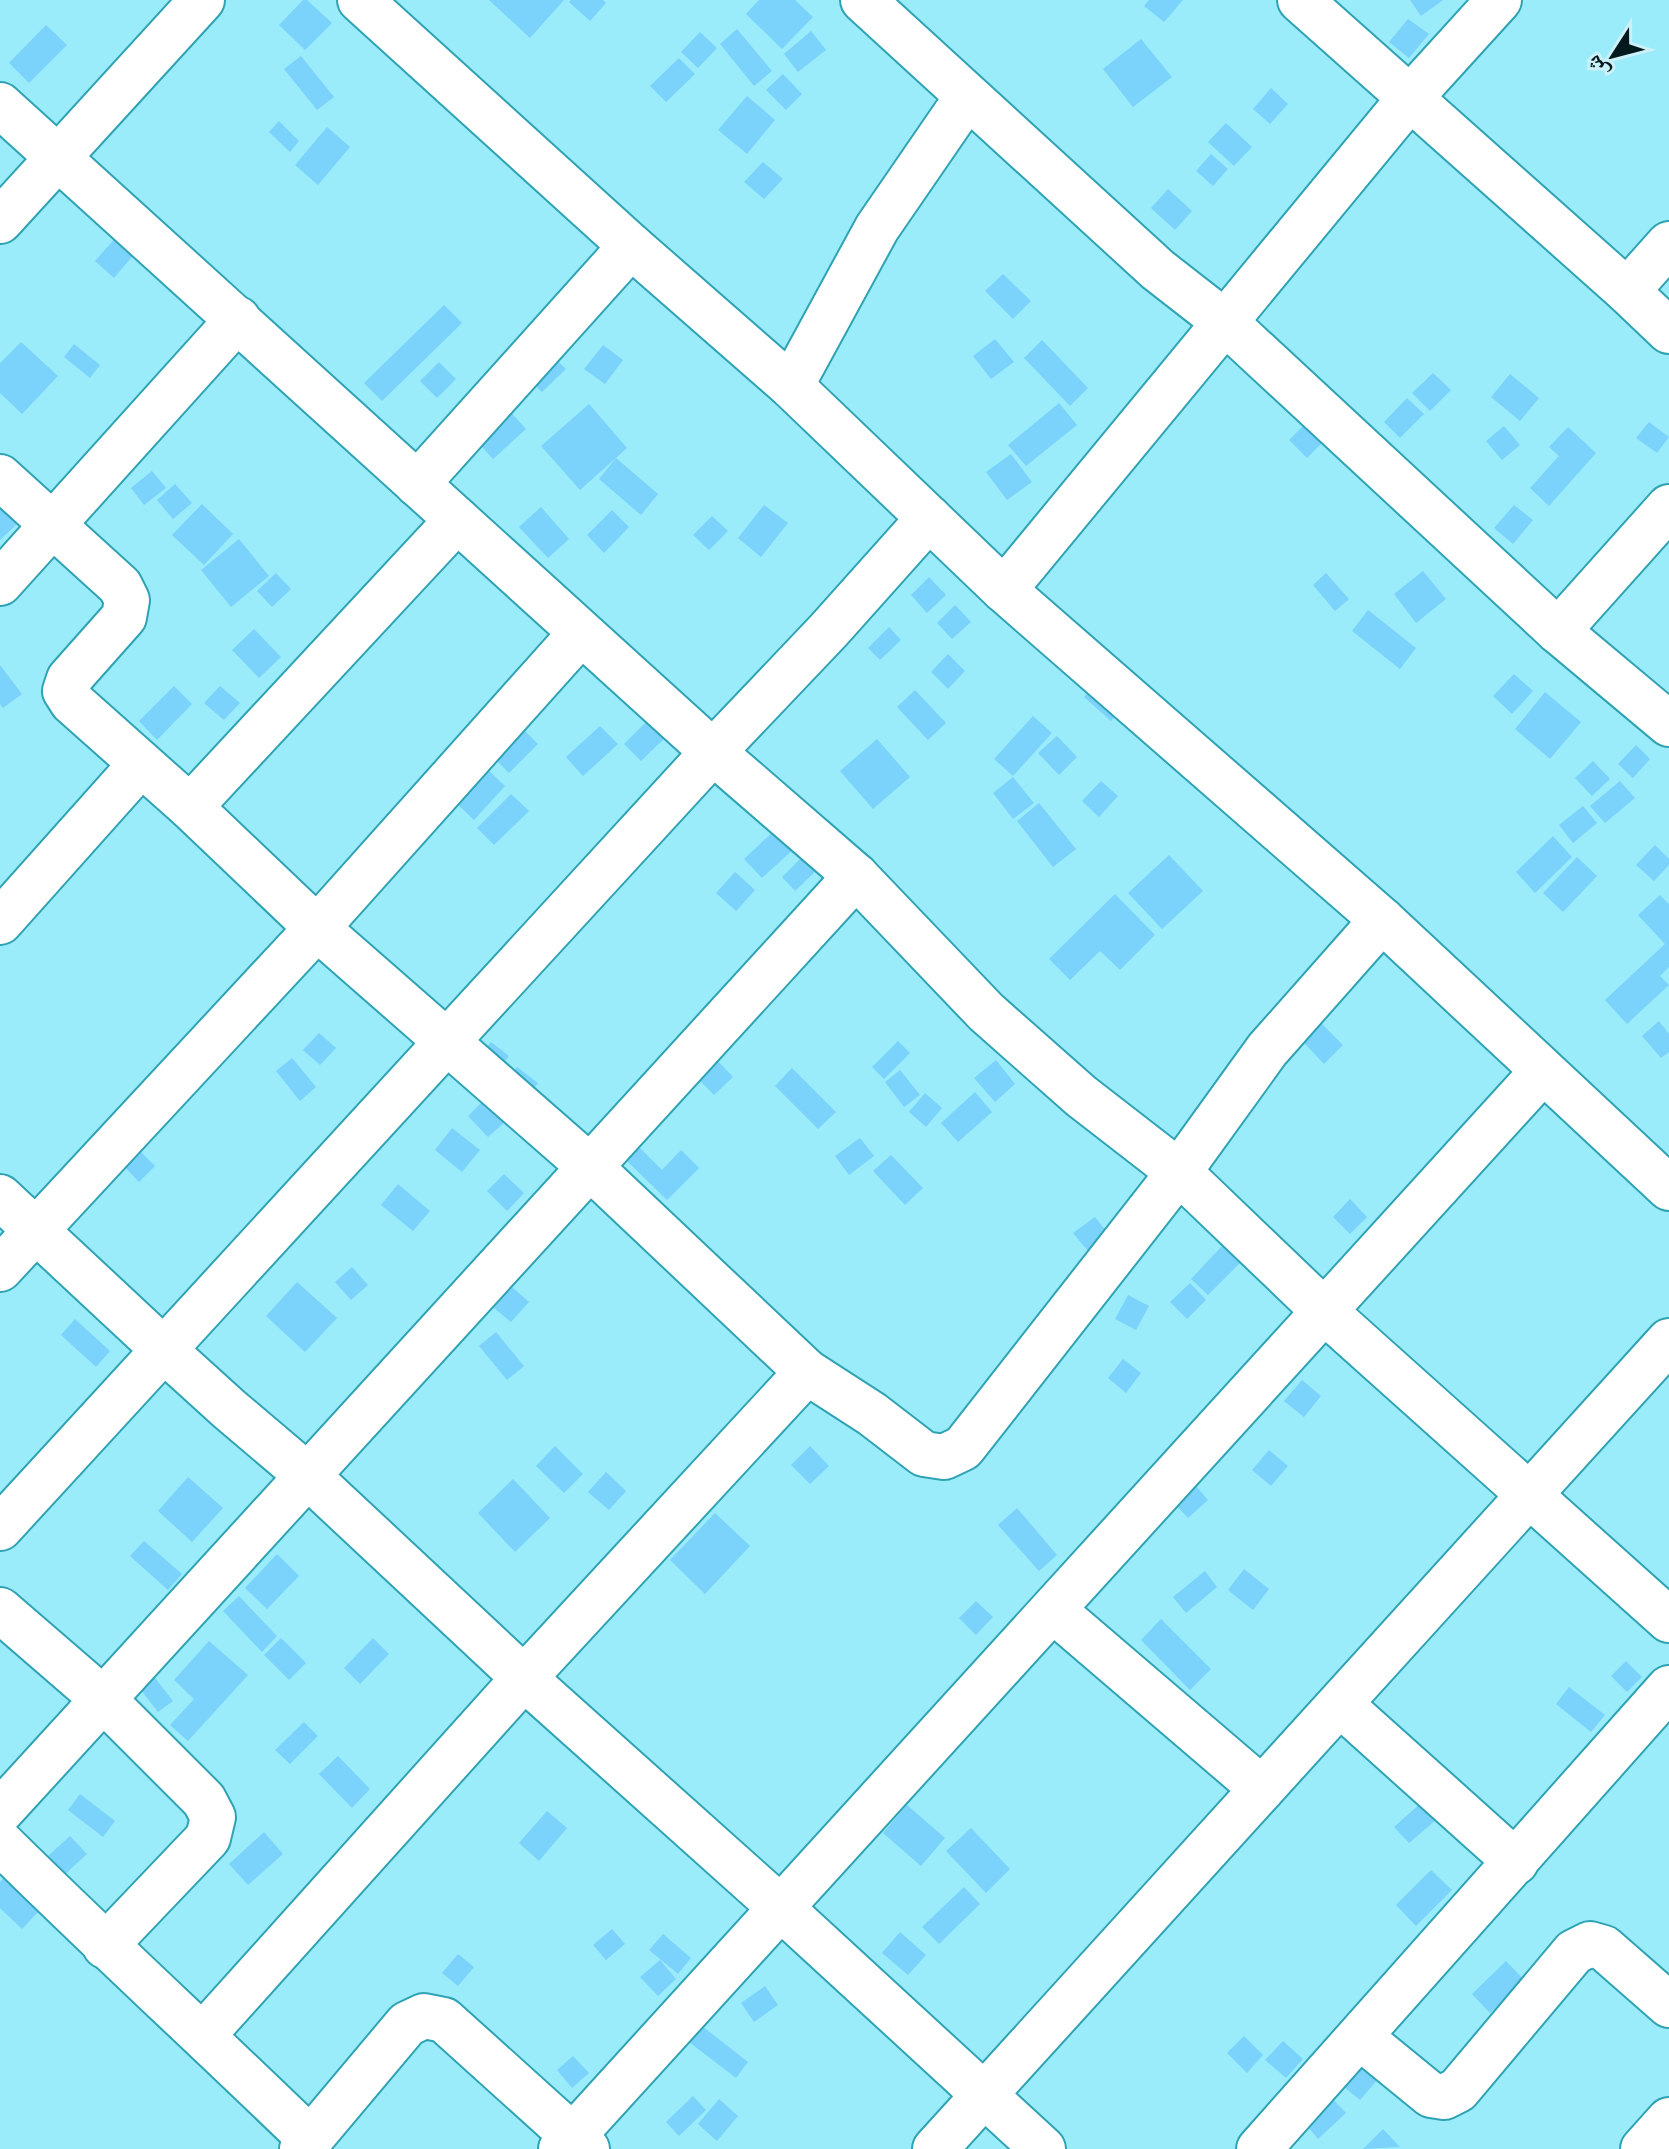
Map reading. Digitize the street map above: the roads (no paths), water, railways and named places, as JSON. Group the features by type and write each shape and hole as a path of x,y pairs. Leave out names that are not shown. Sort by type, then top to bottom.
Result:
{"street":[{"path":"0,221 202,0"},
{"path":"1300,0 1669,331"},
{"path":"1004,590 1409,99 1499,0"},
{"path":"367,2 631,246 791,386 1004,590 1382,920 1669,1188"},
{"path":"871,2 967,97 1158,270 1226,323 1558,631 1669,724"},
{"path":"791,386 877,228 967,97"},
{"path":"0,105 713,752 856,876 986,1012 1081,1096 1179,1172 1323,1310 1669,1620"},
{"path":"1627,291 1669,244"},
{"path":"417,484 631,246"},
{"path":"0,583 238,319"},
{"path":"0,477 120,586 127,600 124,617 69,679 65,691 72,702 190,807 317,928 590,1167 807,1372 872,1414 924,1454 944,1457 963,1448 1179,1172 1267,1050 1382,920"},
{"path":"1558,631 1669,507"},
{"path":"0,1528 929,518"},
{"path":"190,807 457,520"},
{"path":"0,1269 317,928 581,633"},
{"path":"0,922 141,764"},
{"path":"0,1812 856,876"},
{"path":"0,1842 105,1946 203,2035 306,2144 407,2024 424,2016 444,2020 573,2145 782,1909 1543,1071"},
{"path":"0,1197 164,1350 308,1476 524,1678 1043,2149"},
{"path":"935,2149 1669,1341"},
{"path":"203,2035 524,1678 807,1372"},
{"path":"0,1610 103,1699 204,1800 213,1817 208,1838 105,1946"},
{"path":"1053,1610 1262,1789"},
{"path":"1259,2149 1669,1688"},
{"path":"1340,1704 1516,1862"},
{"path":"1360,2037 1431,2095 1444,2097 1458,2090 1574,1952 1590,1944 1604,1948 1669,2005"},
{"path":"1643,2149 1669,2120"}]}
